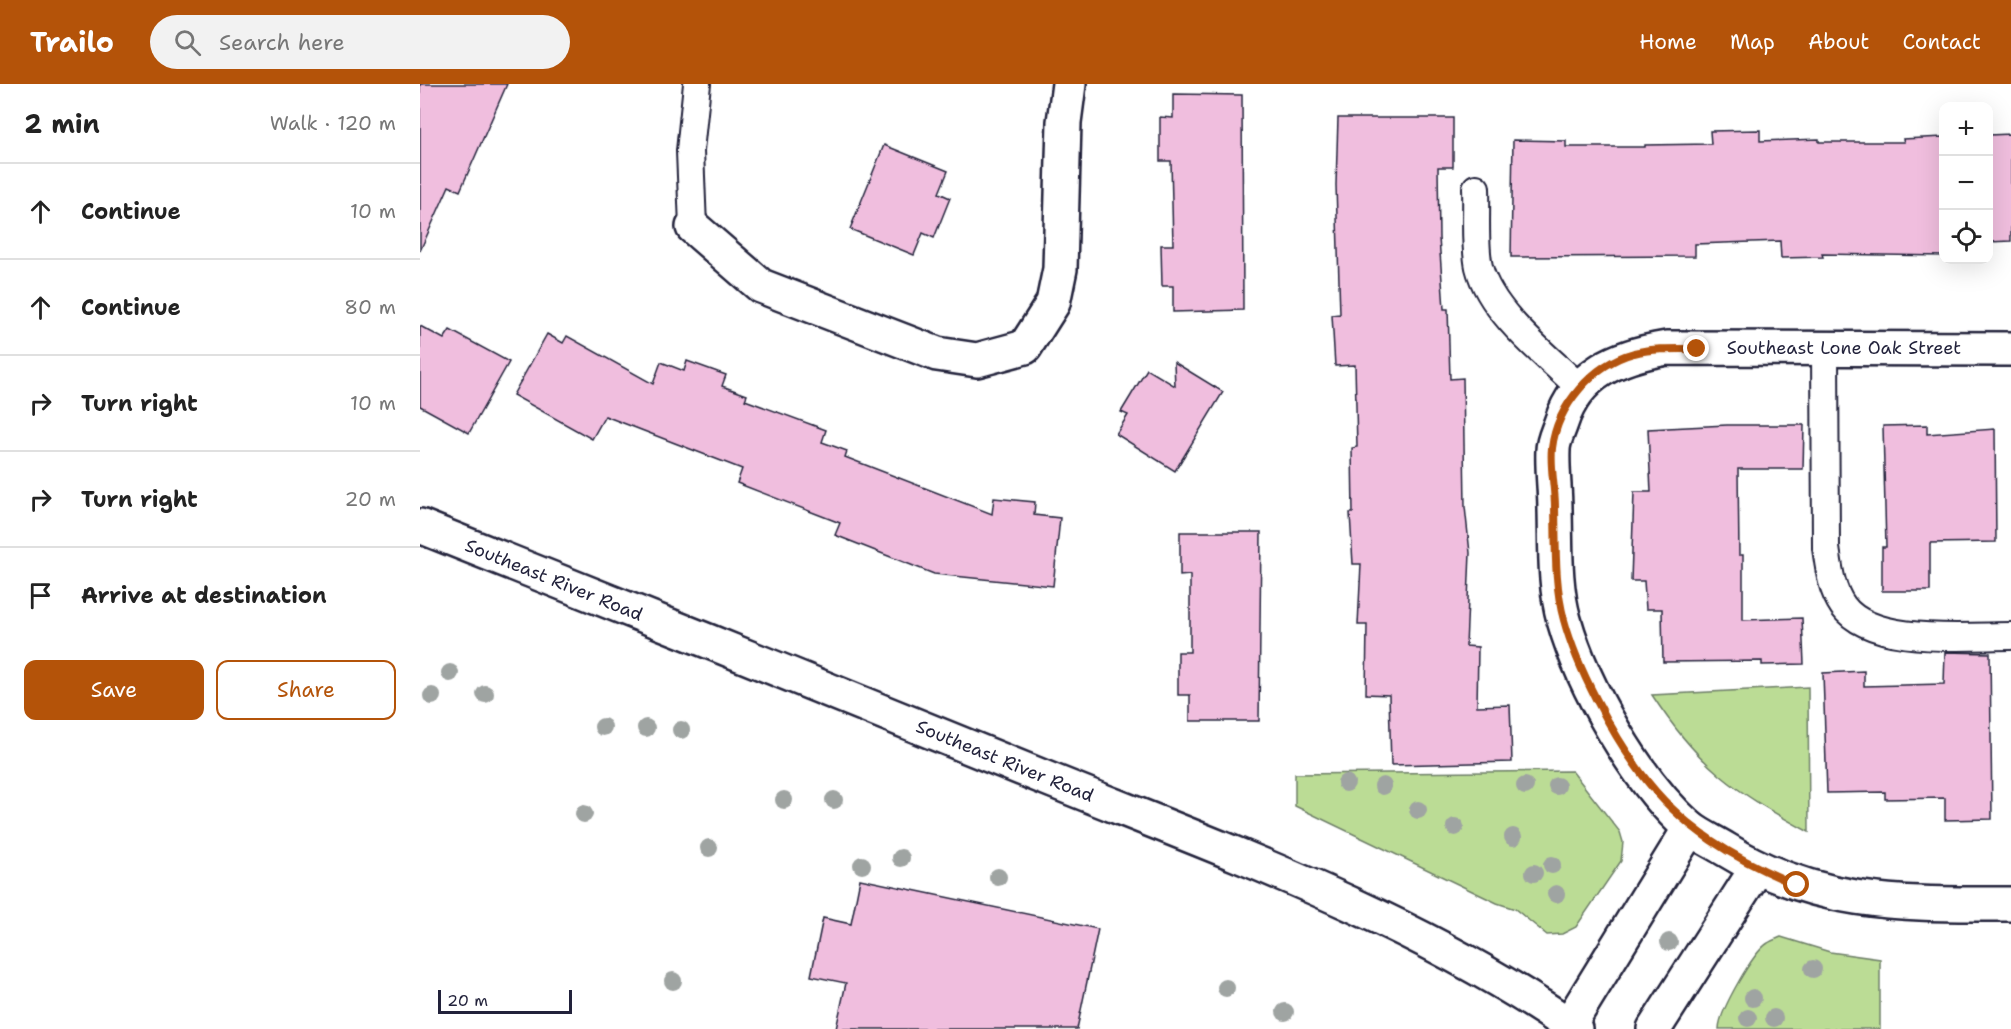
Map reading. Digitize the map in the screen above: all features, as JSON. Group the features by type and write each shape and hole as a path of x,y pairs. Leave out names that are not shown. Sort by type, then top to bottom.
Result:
{"street":[{"path":"693,227 761,286 937,354 977,360 1025,347 1053,303 1060,268 1064,122 1069,84"},
{"name":"Southeast Lone Oak Street","path":"1579,387 1604,368 1633,354 1667,348 2011,349"},
{"path":"1579,387 1563,416 1552,448 1557,580 1563,619 1586,680 1641,774 1690,828 1756,868 1797,885 1850,898 1911,903 2011,904"},
{"name":"Southeast River Road","path":"420,526 1229,850 1391,924 1496,980 1572,1027"},
{"path":"1572,1027 1690,828"},
{"path":"1654,1029 1756,868"}],"lane":[{"path":"693,227 690,151 697,84"},
{"path":"1476,188 1479,266 1488,289 1534,344 1579,387"},
{"path":"1825,347 1826,548 1830,580 1843,606 1868,625 1911,636 2011,636"}],"green space":[{"path":"1808,687 1809,832 1760,804 1720,776 1686,741 1652,695"},
{"path":"1572,771 1620,832 1623,842 1621,861 1576,927 1562,934 1547,935 1515,909 1497,903 1295,806 1295,774"},
{"path":"1781,937 1830,952 1880,959 1880,1029 1719,1029 1720,1021 1731,997 1754,958 1770,942"}],"building":[{"path":"420,84 507,84 460,191 449,186 420,251"},
{"path":"1173,94 1242,95 1243,310 1173,312 1173,286 1162,286 1161,245 1173,245 1171,161 1160,161 1160,117 1173,118"},
{"path":"1338,118 1453,118 1453,167 1438,167 1439,238 1444,309 1448,309 1450,379 1463,378 1465,507 1470,553 1466,646 1478,647 1477,706 1510,705 1512,762 1391,765 1389,695 1366,694 1367,625 1358,625 1361,564 1353,564 1350,513 1353,513 1352,448 1357,447 1355,365 1335,366 1332,315 1340,314 1336,185"},
{"path":"1760,130 1760,141 1819,139 1819,142 1904,142 1903,139 1939,137 1939,256 1822,254 1823,257 1781,258 1780,241 1695,244 1695,256 1511,257 1513,140 1566,141 1566,147 1711,144 1710,131"},
{"path":"2011,134 2011,241 1993,242 1993,135"},
{"path":"884,145 948,171 939,193 950,198 934,238 923,233 914,255 850,229"},
{"path":"420,326 444,339 450,330 509,362 469,433 420,406"},
{"path":"547,334 563,343 567,336 653,384 661,362 684,371 687,361 726,375 722,386 747,395 745,400 826,430 822,442 847,451 845,457 992,514 994,498 1035,502 1034,515 1060,518 1053,586 934,574 835,535 840,523 737,483 742,469 605,416 592,439 513,395"},
{"path":"1174,362 1223,392 1175,471 1116,434 1128,415 1121,412 1147,369 1175,386"},
{"path":"1727,425 1804,425 1803,469 1738,469 1739,555 1743,555 1743,620 1802,618 1804,664 1762,665 1762,661 1663,662 1662,609 1646,609 1644,581 1631,581 1634,492 1651,492 1648,429"},
{"path":"1927,425 1927,434 1995,429 1996,542 1930,543 1930,591 1882,591 1882,547 1886,547 1883,426"},
{"path":"1180,532 1261,532 1259,721 1190,721 1190,695 1178,695 1178,652 1190,652 1190,575 1180,576"},
{"path":"1945,652 1990,653 1992,819 1945,820 1945,798 1885,799 1885,792 1827,793 1823,673 1864,671 1864,686 1944,684"},
{"path":"860,879 1098,929 1077,1029 836,1029 846,983 811,976 823,918 851,924"}],"route":[{"path":"1697,349 1667,348 1633,354 1604,368 1579,387 1563,416 1552,448 1557,580 1563,619 1586,680 1641,774 1690,828 1756,868 1797,885"}]}
